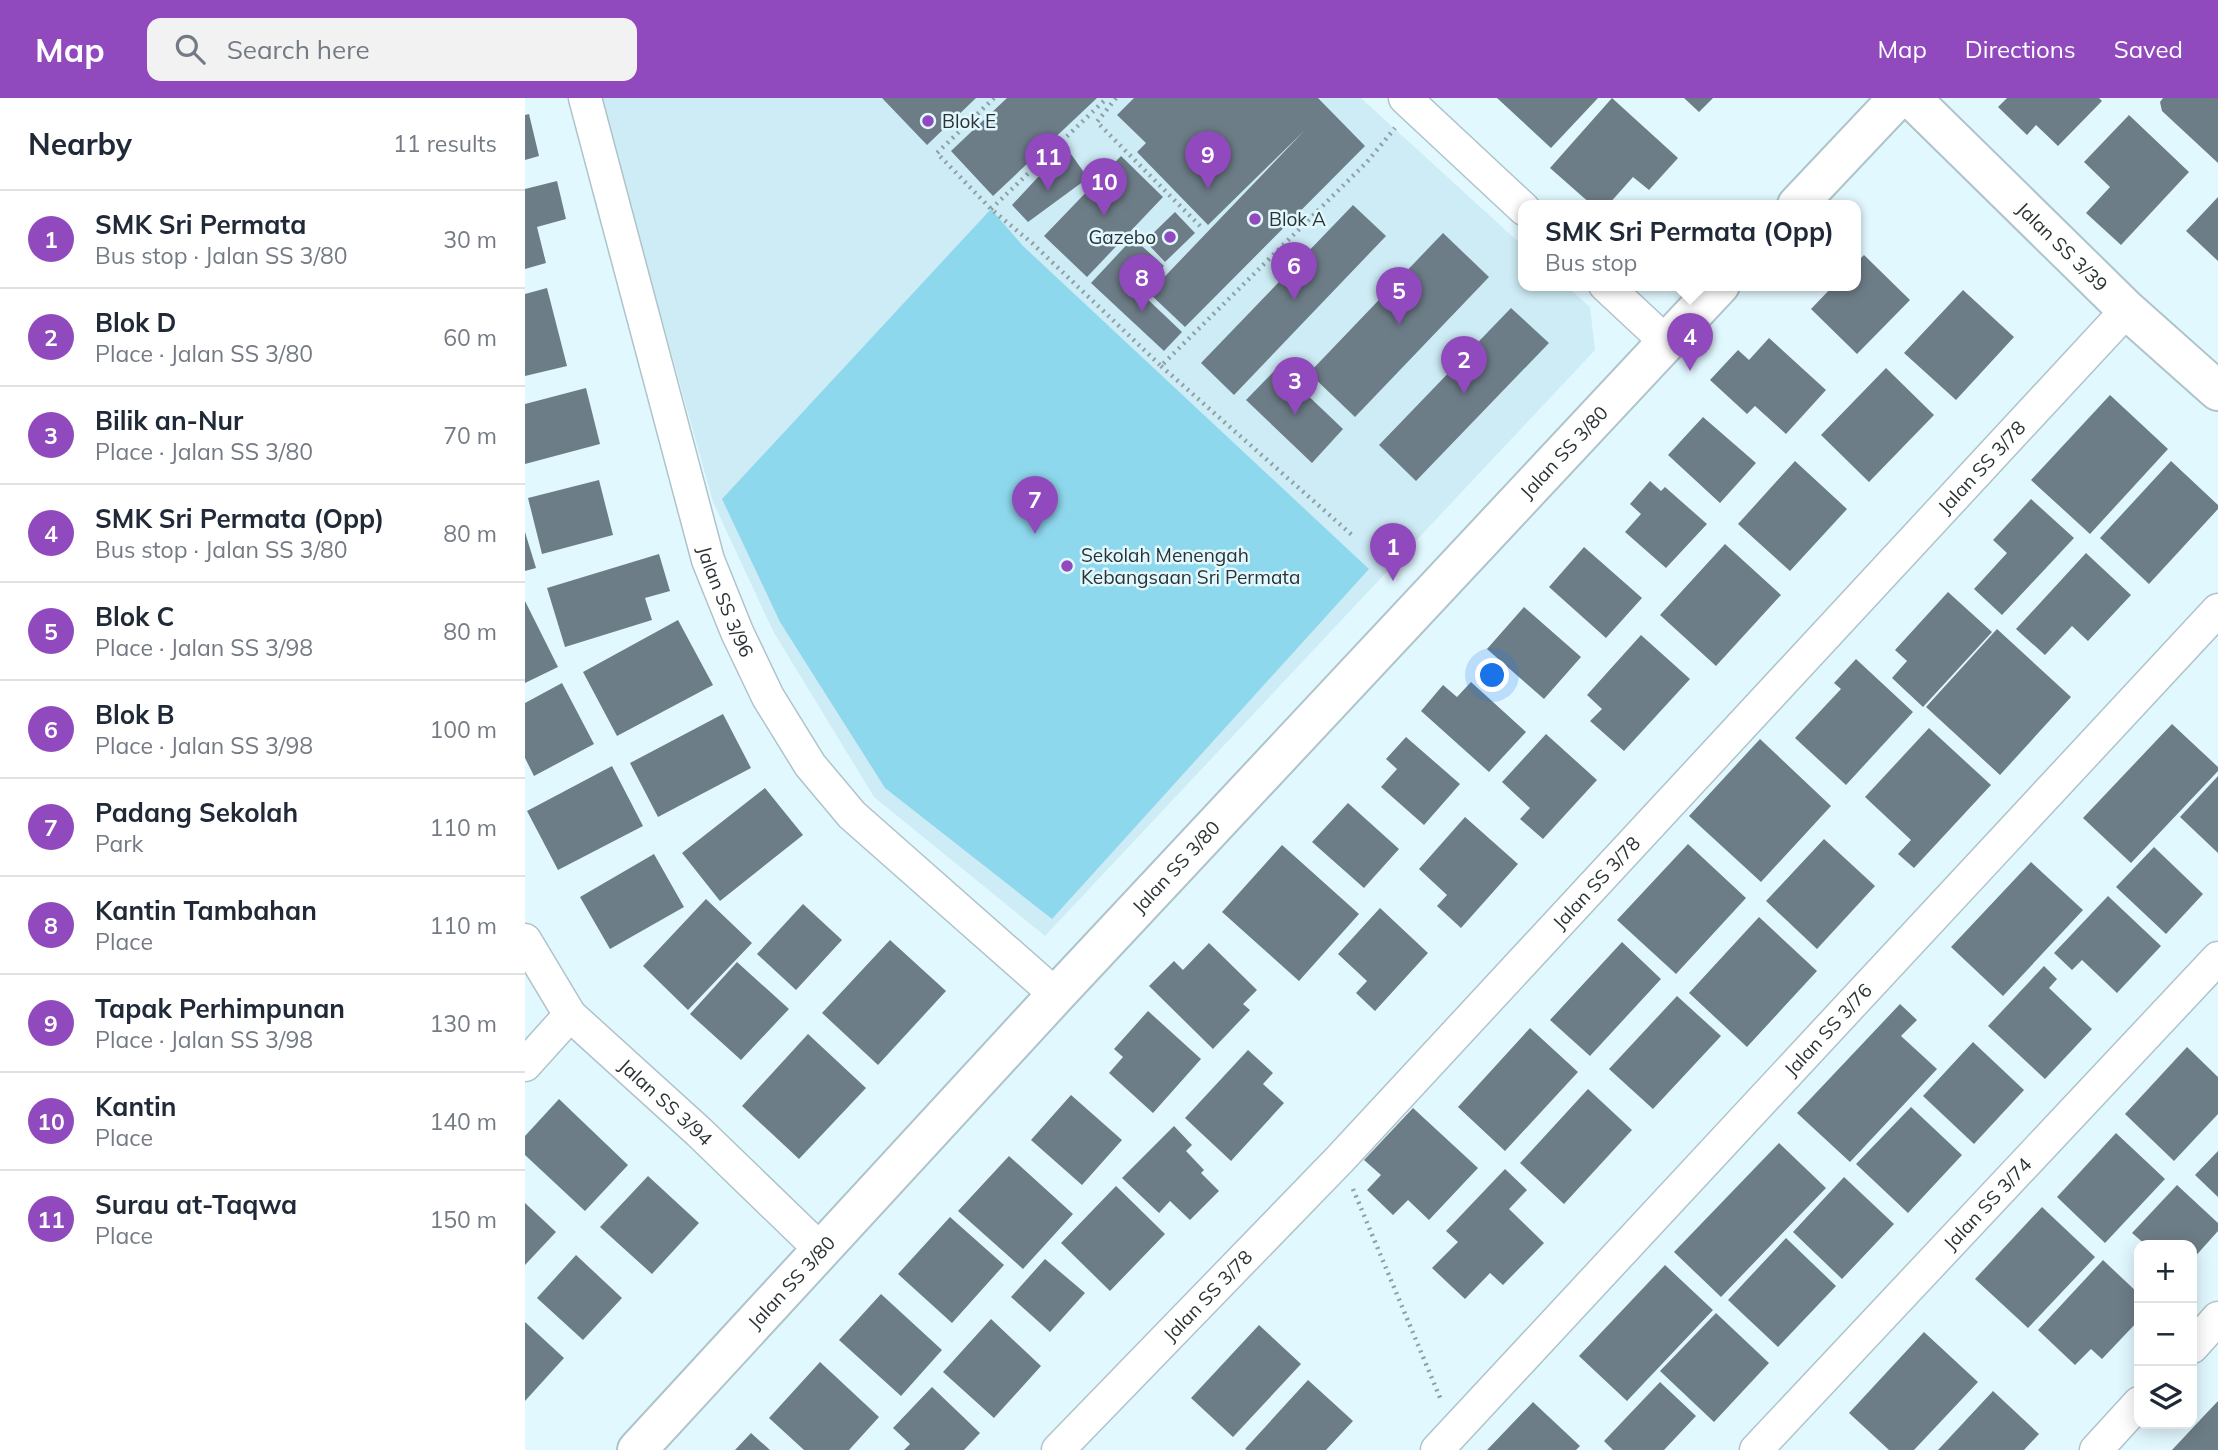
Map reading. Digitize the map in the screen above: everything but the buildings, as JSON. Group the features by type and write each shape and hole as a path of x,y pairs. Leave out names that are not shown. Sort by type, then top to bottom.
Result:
{"street":[{"name":"Jalan SS 3/96","path":"585,98 708,560 737,632 768,697 810,765 852,815 1056,995"},
{"path":"1802,200 1898,98"},
{"name":"Jalan SS 3/39","path":"1911,98 2127,310 2218,391"},
{"path":"1409,102 1518,203"},
{"path":"1611,291 1666,342"},
{"name":"Jalan SS 3/80","path":"637,1450 1056,995 1714,291"},
{"name":"Jalan SS 3/78","path":"1058,1450 1340,1159 2127,310"},
{"name":"Jalan SS 3/76","path":"1445,1440 2218,610"},
{"name":"Jalan SS 3/94","path":"525,940 570,1016 699,1132 822,1251"},
{"name":"Jalan SS 3/74","path":"1756,1450 2218,958"},
{"path":"525,1065 570,1016"},
{"path":"2197,1341 2218,1318"},
{"path":"2096,1450 2134,1408"}],"path":[{"path":"994,98 937,153 991,209 1032,243 1161,366 1352,536"},
{"path":"991,209 1107,98"},
{"path":"1116,98 1097,122 1203,229"},
{"path":"1161,366 1367,162 1409,102"},
{"path":"1340,1159 1445,1440"}],"shaded area":[{"name":"Sekolah Menengah Kebangsaan Sri Permata","path":"600,98 1361,98 1518,242 1518,291 1572,291 1590,307 1595,350 1045,936 874,797 773,631 713,502"},
{"path":"991,209 1023,246 1369,569 1052,919 885,788 780,622 722,499"}],"place":[{"name":"Blok E","path":"928,121"},
{"name":"Tapak Perhimpunan","path":"1208,189"},
{"name":"Surau at-Taqwa","path":"1048,191"},
{"name":"Kantin","path":"1104,216"},
{"name":"Blok A","path":"1255,219"},
{"name":"Gazebo","path":"1170,237"},
{"name":"Blok B","path":"1294,300"},
{"name":"Kantin Tambahan","path":"1142,312"},
{"name":"Blok C","path":"1399,325"},
{"name":"SMK Sri Permata (Opp)","path":"1690,371"},
{"name":"Blok D","path":"1464,394"},
{"name":"Bilik an-Nur","path":"1295,415"},
{"name":"Padang Sekolah","path":"1035,534"},
{"name":"Sekolah Menengah Kebangsaan Sri Permata","path":"1067,566"},
{"name":"SMK Sri Permata","path":"1393,581"}]}
